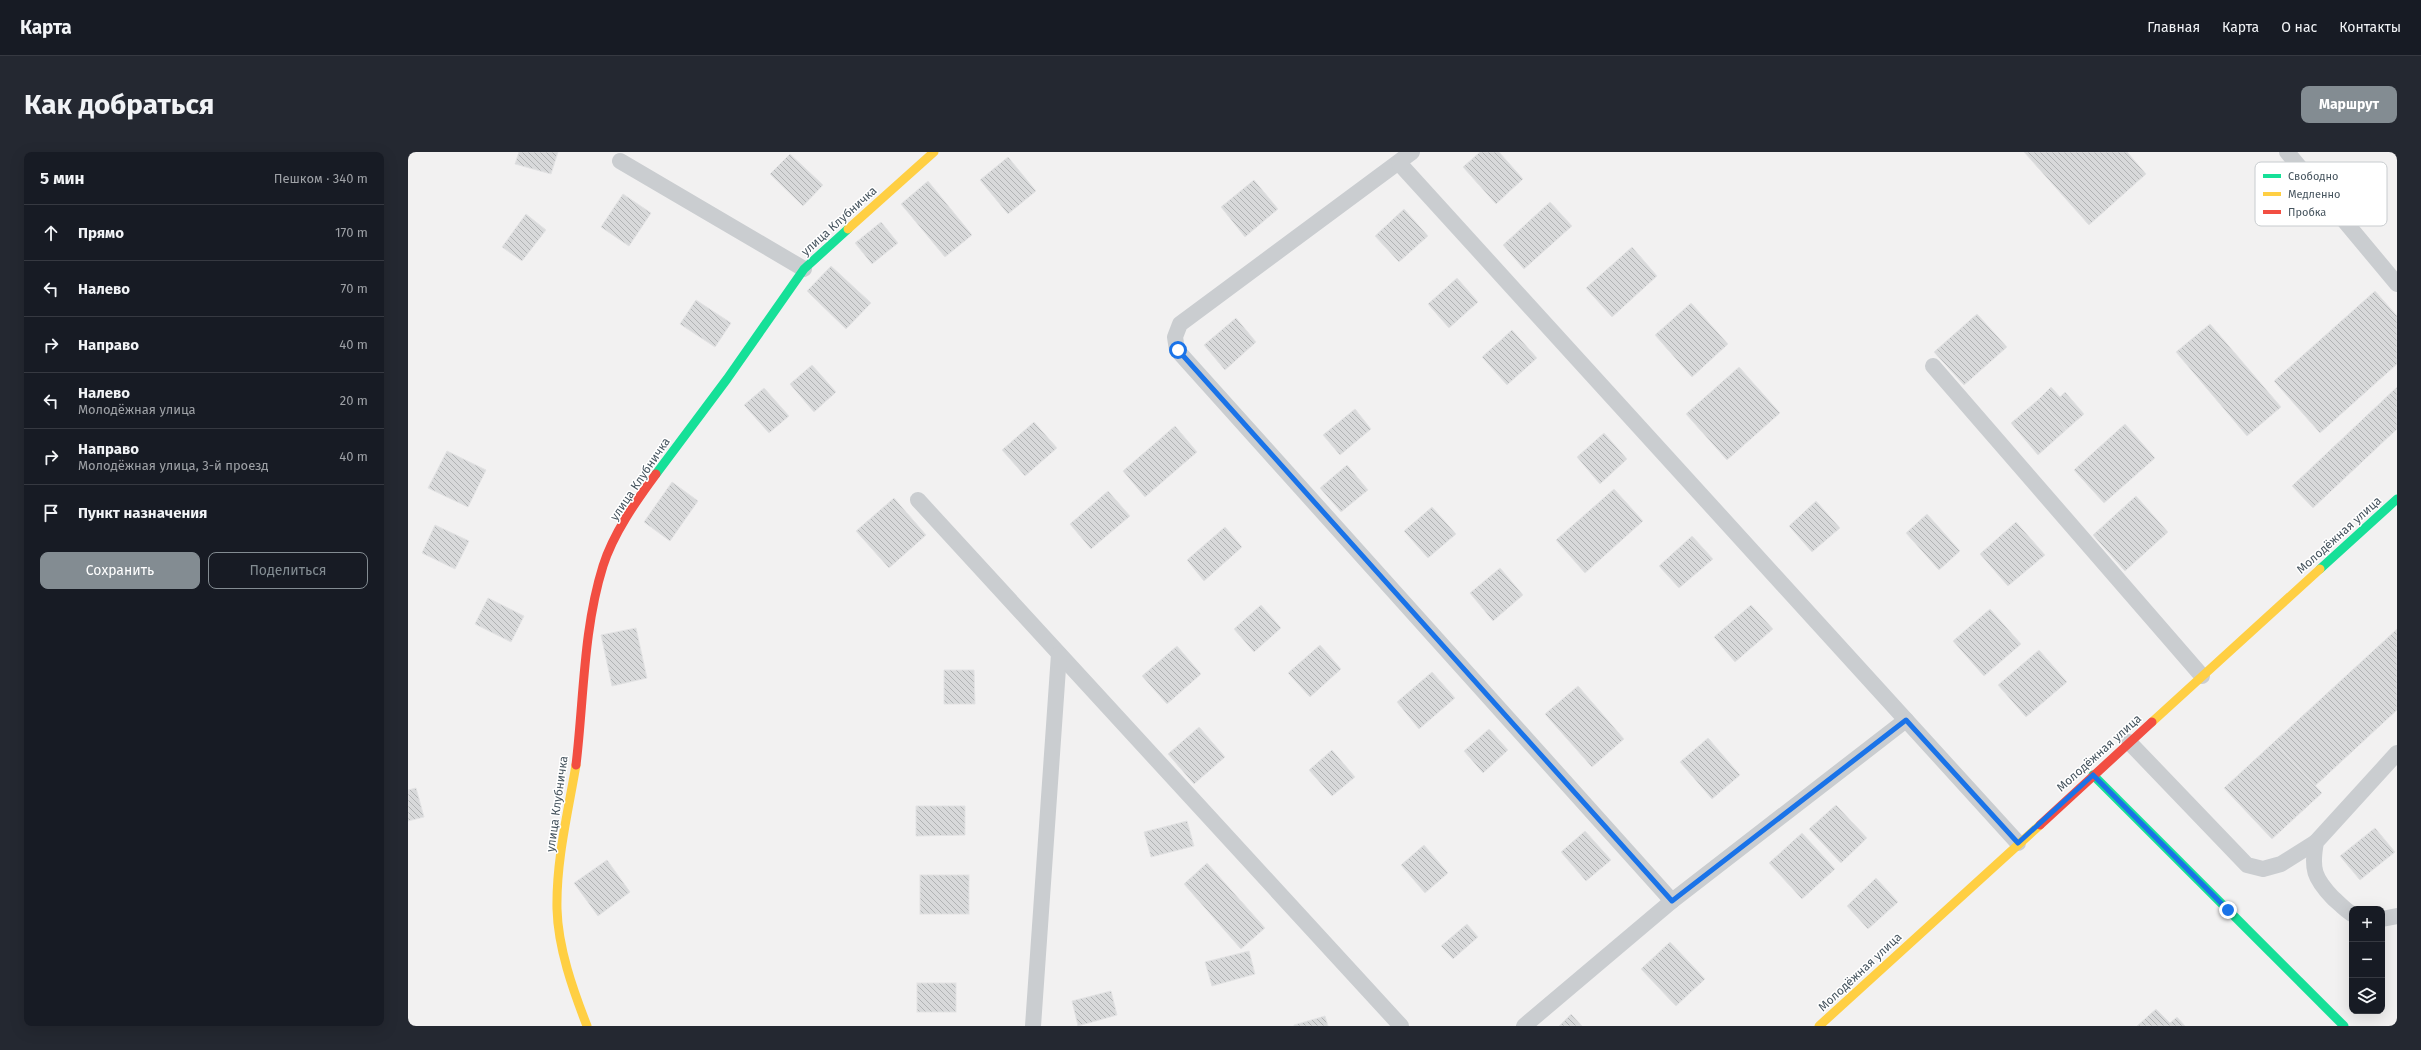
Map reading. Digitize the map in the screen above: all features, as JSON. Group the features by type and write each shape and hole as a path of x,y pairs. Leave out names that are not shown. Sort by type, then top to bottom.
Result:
{"street":[{"name":"улица Клубничка","path":"587,1026 577,1001 561,942 557,910 558,879 576,763 589,623 603,565 620,530 645,489 727,379 804,269 934,152"},
{"name":"Молодёжная улица","path":"1819,1026 2397,499"},
{"path":"2093,775 2344,1026"}],"lane":[{"path":"1412,152 1180,324 1175,337 1178,350 1672,901"},
{"path":"2287,152 2295,162"},
{"path":"620,160 804,269"},
{"path":"1399,163 2018,843"},
{"path":"2349,226 2397,284"},
{"path":"1932,366 2202,676"},
{"path":"918,500 1401,1026"},
{"path":"1033,1026 1059,654"},
{"path":"1524,1026 1672,901 1906,720"},
{"path":"2129,742 2247,865 2262,869 2281,864 2316,842 2397,754"},
{"path":"2316,842 2313,858 2314,873 2320,885 2349,911"},
{"path":"2385,918 2397,916"}],"building":[{"path":"519,152 558,152 551,174 515,164"},
{"path":"1480,152 1499,152 1523,179 1496,204 1463,167"},
{"path":"2024,152 2127,152 2146,174 2089,225"},
{"path":"790,154 823,185 803,206 770,174"},
{"path":"1008,157 1036,191 1008,214 980,180"},
{"path":"1254,180 1278,209 1245,237 1221,207"},
{"path":"928,181 972,235 945,257 901,204"},
{"path":"623,194 651,213 629,246 601,227"},
{"path":"1550,202 1572,226 1524,269 1503,245"},
{"path":"1404,209 1428,236 1399,262 1375,236"},
{"path":"526,214 546,230 522,261 502,247"},
{"path":"881,222 898,243 872,264 855,243"},
{"path":"1632,247 1657,276 1612,317 1586,288"},
{"path":"831,266 871,303 846,329 807,291"},
{"path":"1457,278 1478,302 1449,328 1428,304"},
{"path":"2375,291 2397,316 2397,364 2320,433 2274,381"},
{"path":"696,300 731,323 715,347 680,324"},
{"path":"1691,303 1728,344 1692,377 1655,335"},
{"path":"1977,314 2007,347 1964,385 1934,352"},
{"path":"1236,318 1256,342 1225,370 1204,345"},
{"path":"2210,324 2281,407 2247,436 2176,352"},
{"path":"1512,330 1537,358 1507,385 1482,357"},
{"path":"812,365 836,392 814,412 790,384"},
{"path":"1739,367 1780,413 1727,460 1686,414"},
{"path":"2051,387 2060,397 2065,392 2084,414 2066,430 2039,399"},
{"path":"2397,387 2397,429 2313,508 2292,486"},
{"path":"764,388 789,416 769,433 744,405"},
{"path":"2039,399 2066,430 2038,455 2011,423"},
{"path":"1355,409 1371,429 1340,455 1323,435"},
{"path":"1034,422 1057,448 1025,476 1002,450"},
{"path":"2125,424 2155,458 2104,503 2074,470"},
{"path":"1175,426 1197,452 1145,497 1123,471"},
{"path":"1604,433 1627,459 1600,484 1577,457"},
{"path":"447,451 486,470 468,507 428,488"},
{"path":"1347,465 1368,490 1341,512 1320,488"},
{"path":"672,482 698,501 670,541 644,522"},
{"path":"1614,489 1643,521 1585,573 1556,540"},
{"path":"1108,491 1130,516 1091,549 1070,524"},
{"path":"2136,496 2168,532 2125,571 2093,535"},
{"path":"894,498 926,535 889,568 856,531"},
{"path":"1816,501 1840,528 1812,552 1789,526"},
{"path":"1432,507 1456,534 1428,558 1404,531"},
{"path":"1927,514 1960,551 1939,570 1906,533"},
{"path":"2016,522 2045,555 2008,586 1980,554"},
{"path":"435,525 469,541 455,569 422,553"},
{"path":"1225,527 1242,547 1204,581 1187,560"},
{"path":"1692,536 1713,559 1679,588 1659,566"},
{"path":"1500,568 1523,595 1493,621 1470,593"},
{"path":"488,598 524,616 511,642 475,624"},
{"path":"1261,605 1281,628 1254,652 1234,629"},
{"path":"1751,605 1773,629 1735,662 1714,637"},
{"path":"1990,609 2021,644 1984,676 1953,641"},
{"path":"636,628 647,678 612,686 601,635"},
{"path":"2397,629 2397,710 2315,786 2274,742"},
{"path":"1320,645 1341,669 1310,697 1288,673"},
{"path":"1177,646 1201,674 1167,704 1142,676"},
{"path":"2039,650 2067,682 2026,717 1998,685"},
{"path":"944,670 974,670 975,704 944,704"},
{"path":"1432,672 1455,698 1419,729 1397,702"},
{"path":"1578,686 1624,739 1592,767 1545,714"},
{"path":"1199,727 1225,757 1194,784 1168,754"},
{"path":"1489,729 1508,750 1483,773 1464,751"},
{"path":"1708,738 1740,775 1712,799 1680,762"},
{"path":"2274,742 2322,793 2272,839 2224,788"},
{"path":"1332,750 1355,777 1332,796 1309,770"},
{"path":"416,788 424,817 408,821 408,790"},
{"path":"1836,805 1867,838 1841,863 1809,829"},
{"path":"916,806 965,806 965,835 916,836"},
{"path":"1187,821 1194,846 1151,857 1144,832"},
{"path":"2375,828 2395,852 2360,880 2340,856"},
{"path":"1585,831 1611,860 1586,881 1561,852"},
{"path":"1802,833 1835,869 1802,899 1769,863"},
{"path":"1424,845 1448,873 1425,893 1401,865"},
{"path":"607,860 630,892 598,916 574,883"},
{"path":"1207,863 1265,928 1241,949 1184,884"},
{"path":"920,875 969,875 969,914 920,914"},
{"path":"1876,878 1898,902 1868,929 1847,906"},
{"path":"1467,924 1478,937 1453,959 1441,946"},
{"path":"1670,942 1705,979 1676,1006 1641,969"},
{"path":"1249,951 1255,974 1212,986 1205,962"},
{"path":"917,983 956,983 956,1012 917,1012"},
{"path":"1111,991 1117,1015 1078,1026 1072,1001"},
{"path":"2156,1009 2170,1023 2177,1017 2185,1026 2137,1026"},
{"path":"1571,1014 1582,1026 1559,1026"},
{"path":"1325,1016 1328,1026 1294,1026 1294,1025"}],"traffic: fast":[{"path":"656,474 727,379 804,269 848,229"},
{"path":"2320,569 2397,499"},
{"path":"2093,775 2344,1026"}],"traffic: slow":[{"path":"848,229 934,152"},
{"path":"2152,722 2320,569"},
{"path":"576,765 560,855 557,909 563,954 587,1026"},
{"path":"1819,1026 2040,825"}],"traffic: jam":[{"path":"576,765 585,664 591,615 596,590 607,554 619,530 656,474"},
{"path":"2040,825 2152,722"}],"route":[{"path":"1178,350 1672,901 1906,720 2018,843 2093,775 2228,910"}]}
